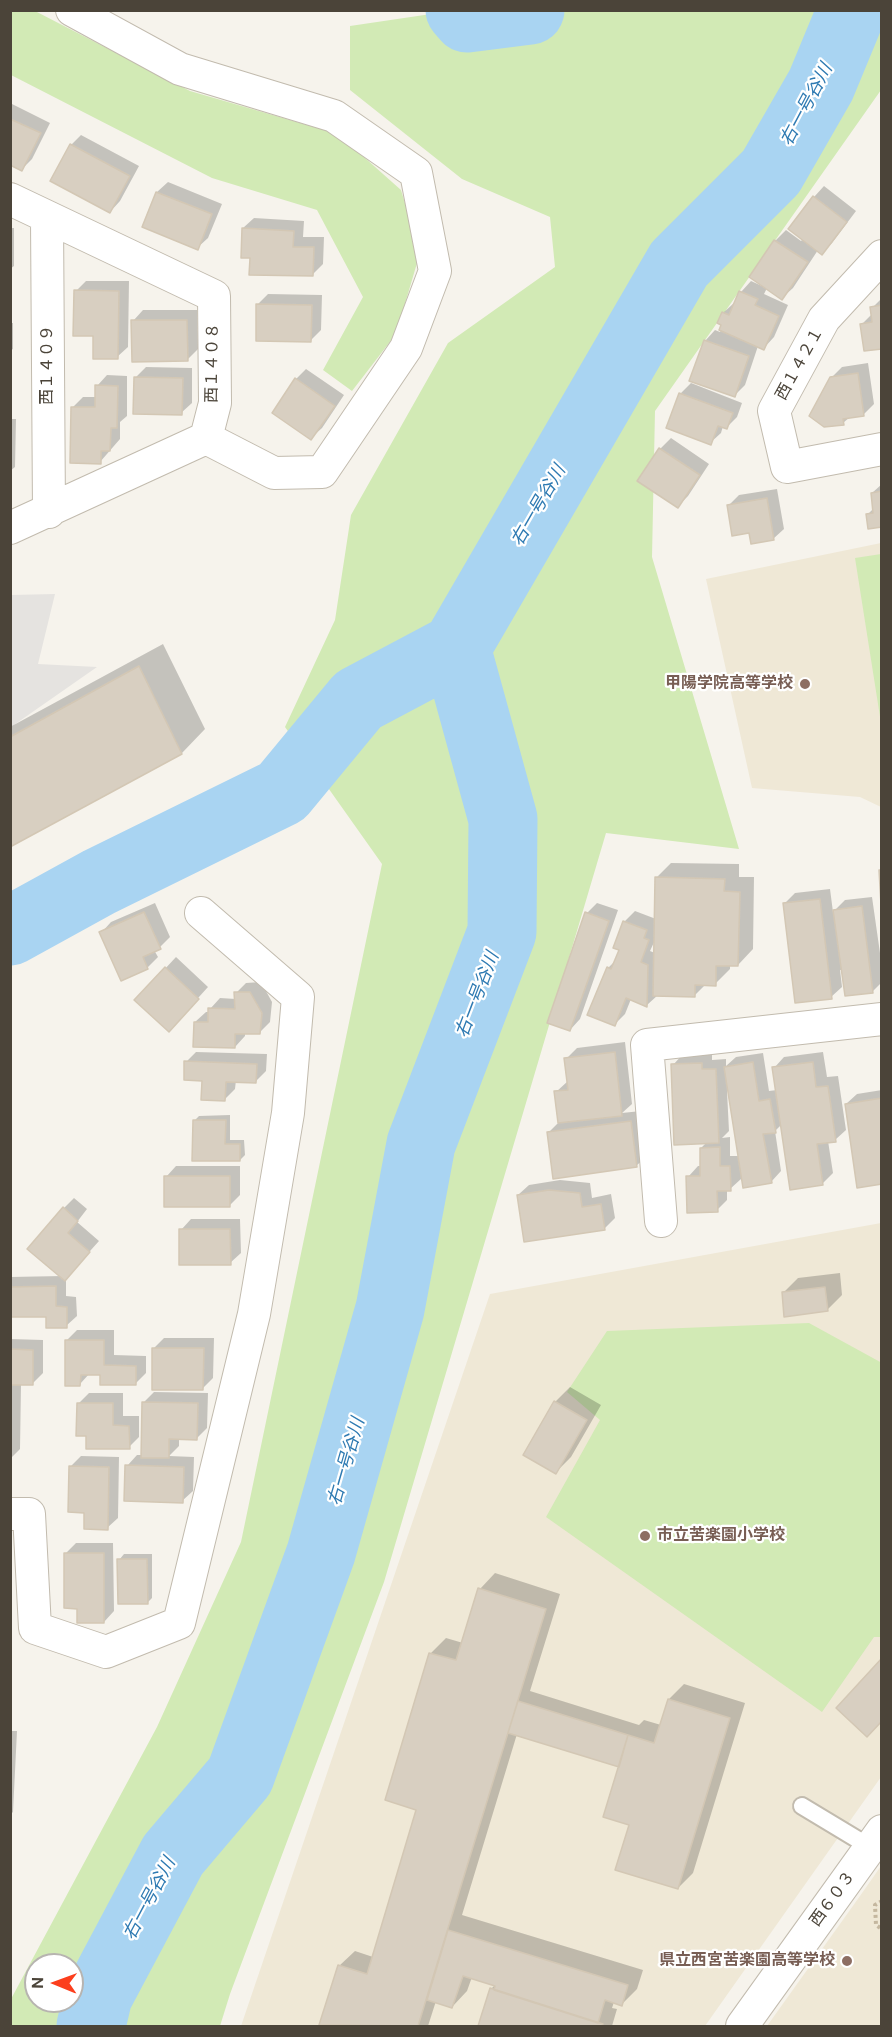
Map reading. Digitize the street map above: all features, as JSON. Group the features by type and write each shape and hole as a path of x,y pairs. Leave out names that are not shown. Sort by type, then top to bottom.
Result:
{"street":[{"path":"10,528 206,438 274,473 322,472 406,348 435,271 416,172 334,116 180,69 72,10"},
{"name":"西１４０８","path":"10,200 214,296 215,403 206,438"},
{"name":"西１４０９","path":"47,219 49,512"},
{"name":"西１４２１","path":"882,256 824,319 774,411 787,467 882,449"},
{"path":"10,1514 29,1514 36,1628 106,1652 179,1623 254,1314 288,1113 298,997 201,913"},
{"path":"662,1221 647,1045 882,1019"},
{"name":"西６０３","path":"742,2026 876,1839"}],"lane":[{"path":"802,1806 876,1839"}],"path":[{"path":"882,1901 875,1905 876,1925 882,1929"}],"shaded area":[{"name":"甲陽学院高等学校","path":"881,543 881,807 860,797 752,788 706,579"},
{"path":"55,594 38,664 97,667 11,727 11,595"},
{"name":"市立苦楽園小学校","path":"881,1223 881,1777 705,2026 241,2026 490,1294"},
{"name":"県立西宮苦楽園高等学校","path":"881,1866 881,2026 767,2026 860,1896"}],"green space":[{"path":"458,10 874,11 881,25 881,90 655,411 652,557 739,849 606,833 384,1582 220,2026 11,2026 11,1999 24,1975 24,2013 84,2013 84,1953 36,1953 157,1727 241,1542 382,864 285,727 335,620 351,515 448,343 555,267 550,217 462,179 350,90 350,26"},
{"path":"10,11 35,11 190,91 338,134 401,190 420,253 396,334 352,391 323,370 363,297 317,210 212,178 11,75"},
{"path":"882,554 881,723 855,558"},
{"path":"809,1323 882,1363 881,1637 874,1637 822,1712 546,1517 600,1420 567,1392 607,1331"}],"building":[{"path":"10,119 41,133 22,171 10,165"},
{"path":"70,144 130,176 110,213 50,181"},
{"path":"156,192 212,214 198,250 142,227"},
{"path":"813,196 847,222 822,255 788,229"},
{"path":"242,228 294,231 293,247 314,247 313,276 249,275 250,258 241,258"},
{"path":"774,240 808,262 782,300 749,277"},
{"path":"74,290 119,291 118,359 93,359 93,336 73,336"},
{"path":"739,291 758,299 755,305 779,316 764,350 719,330 721,325 717,323 722,312 729,315"},
{"path":"256,304 312,305 311,342 256,341"},
{"path":"882,305 882,349 864,351 860,324 872,322 870,307"},
{"path":"131,320 187,320 188,361 132,362"},
{"path":"704,340 749,356 735,397 689,381"},
{"path":"858,373 864,416 843,419 844,425 824,427 809,416 830,377"},
{"path":"134,377 183,378 182,415 133,414"},
{"path":"295,378 335,406 311,440 272,413"},
{"path":"95,385 118,386 117,428 111,428 110,451 101,451 101,464 70,463 71,407 95,407"},
{"path":"679,393 733,413 727,429 718,426 711,445 666,428"},
{"path":"659,448 700,475 678,508 637,481"},
{"path":"882,491 882,527 868,529 866,514 873,513 871,493"},
{"path":"767,498 774,540 751,544 749,533 732,536 727,505"},
{"path":"139,666 182,754 10,847 10,737"},
{"path":"879,870 882,870 882,905 881,905"},
{"path":"655,877 725,879 724,891 740,892 738,966 716,966 716,986 695,985 695,997 653,996"},
{"path":"820,899 832,999 795,1003 783,903"},
{"path":"862,906 873,993 845,996 833,910"},
{"path":"144,912 161,949 143,957 148,969 121,981 99,932"},
{"path":"585,912 609,921 570,1031 547,1023"},
{"path":"623,921 647,930 644,938 649,940 641,962 648,965 647,1007 626,998 615,1026 587,1015 607,967 611,969 619,950 613,948"},
{"path":"165,967 199,999 169,1032 134,1000"},
{"path":"234,992 250,992 262,1013 260,1034 235,1034 235,1048 193,1047 194,1022 208,1022 208,1008 235,1009"},
{"path":"615,1052 622,1116 558,1123 554,1091 568,1090 564,1058"},
{"path":"184,1061 257,1064 256,1083 226,1082 225,1101 201,1100 202,1081 184,1080"},
{"path":"753,1062 759,1101 770,1099 776,1133 763,1134 772,1183 743,1188 724,1067"},
{"path":"813,1062 816,1087 828,1086 836,1142 817,1144 823,1185 790,1190 772,1067"},
{"path":"702,1063 702,1069 716,1069 719,1143 674,1145 671,1064"},
{"path":"882,1098 882,1184 857,1188 845,1104"},
{"path":"193,1120 226,1120 225,1144 240,1144 240,1161 192,1161"},
{"path":"631,1121 637,1167 553,1179 547,1132"},
{"path":"720,1147 720,1166 730,1166 731,1191 717,1191 718,1212 687,1213 686,1176 700,1176 700,1148"},
{"path":"164,1176 230,1176 230,1207 164,1207"},
{"path":"549,1190 580,1193 582,1207 601,1204 605,1230 524,1242 517,1195"},
{"path":"63,1207 78,1221 68,1233 90,1252 65,1281 27,1249"},
{"path":"179,1229 230,1229 231,1265 179,1265"},
{"path":"56,1286 56,1306 67,1307 67,1328 46,1328 46,1317 10,1317 10,1287"},
{"path":"825,1287 828,1311 784,1317 782,1292"},
{"path":"65,1340 104,1340 104,1365 136,1366 136,1385 100,1385 100,1375 81,1375 80,1386 65,1386"},
{"path":"152,1348 204,1348 203,1390 152,1390"},
{"path":"10,1349 33,1350 33,1385 10,1385"},
{"path":"554,1401 587,1420 556,1474 523,1455"},
{"path":"142,1402 198,1403 197,1440 169,1439 169,1458 141,1458"},
{"path":"77,1403 113,1403 113,1425 129,1426 130,1449 86,1449 86,1436 76,1436"},
{"path":"125,1465 184,1467 183,1503 124,1501"},
{"path":"69,1466 109,1467 108,1530 84,1529 84,1513 68,1512"},
{"path":"64,1553 104,1553 104,1623 77,1623 77,1609 64,1608"},
{"path":"117,1559 147,1559 148,1604 118,1604"},
{"path":"478,1588 546,1609 418,2026 319,2025 338,1965 367,1974 416,1810 385,1800 429,1653 456,1660"},
{"path":"882,1658 882,1721 867,1737 836,1708"},
{"path":"668,1699 730,1718 678,1889 615,1870 629,1825 603,1817 628,1735 654,1743"},
{"path":"518,1701 628,1735 619,1767 508,1733"},
{"path":"448,1930 628,1985 622,2006 605,2000 598,2023 494,1990 495,1986 463,1976 452,2008 427,2000"},
{"path":"490,1988 603,2024 602,2026 478,2026"}],"waterway":[{"path":"460,10 467,18 530,10"},
{"name":"右一号谷川","path":"91,2026 98,1996 173,1855 240,1776 321,1553 390,1309 421,1144 502,932 503,819 456,648 679,264 771,172 821,85 852,10"},
{"path":"10,931 99,882 282,792 358,700 456,648"}],"place":[{"name":"甲陽学院高等学校","path":"805,684"},
{"name":"市立苦楽園小学校","path":"645,1536"},
{"name":"県立西宮苦楽園高等学校","path":"847,1961"}]}
